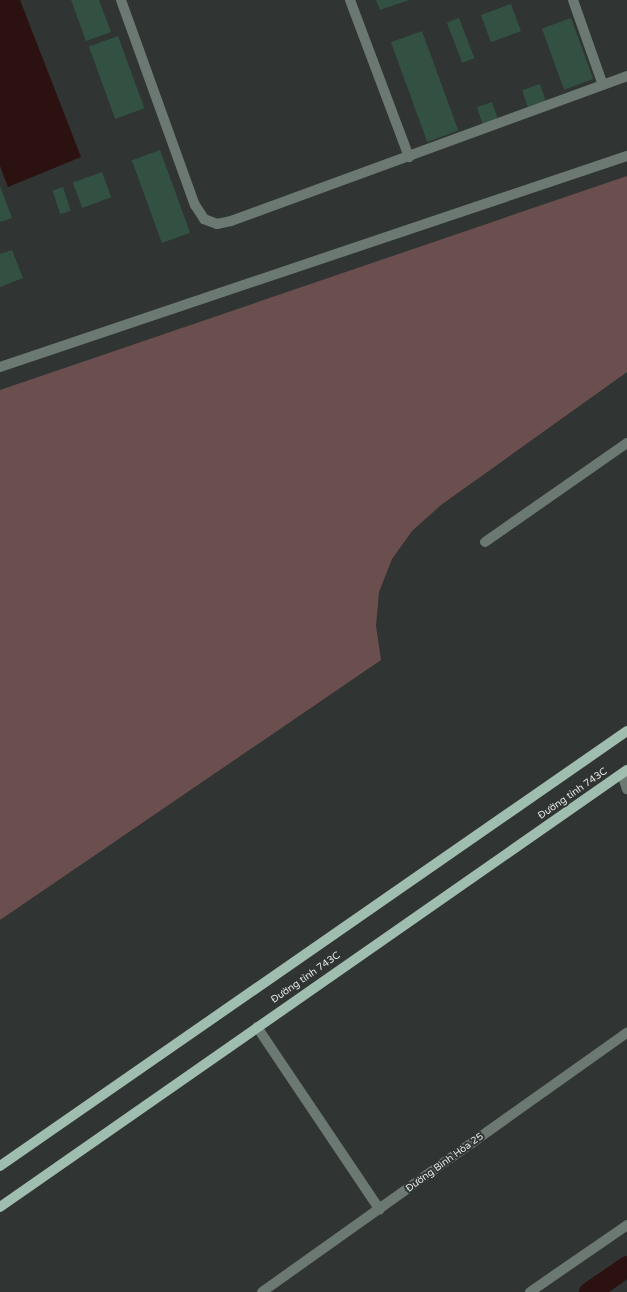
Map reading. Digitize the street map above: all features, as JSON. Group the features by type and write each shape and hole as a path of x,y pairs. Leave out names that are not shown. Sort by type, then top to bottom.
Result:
{"main road":[{"name":"Đường tỉnh 743C","path":"0,1166 627,731"},
{"name":"Đường tỉnh 743C","path":"0,1207 624,772"}],"street":[{"path":"121,0 195,204 200,214 210,223 231,221 627,76"},
{"path":"350,0 409,157"},
{"path":"573,0 603,85"},
{"path":"0,367 627,156"},
{"path":"485,542 627,443"},
{"path":"624,772 627,789"},
{"path":"257,1027 380,1210"},
{"name":"Đường Bình Hòa 25","path":"262,1292 380,1210 627,1033"},
{"path":"530,1292 627,1225"}],"shaded area":[{"path":"0,0 20,0 81,157 8,187 0,166"},
{"path":"627,176 627,372 441,505 412,531 392,559 379,592 376,626 381,660 0,920 0,390"}],"building":[{"path":"71,0 99,0 111,32 86,41"},
{"path":"376,0 409,0 380,10"},
{"path":"511,4 521,31 491,42 481,15"},
{"path":"459,18 474,58 462,63 447,23"},
{"path":"571,18 593,79 564,90 542,29"},
{"path":"422,31 458,131 427,142 391,42"},
{"path":"118,36 144,108 115,119 89,47"},
{"path":"540,84 546,101 528,107 522,90"},
{"path":"492,102 498,119 483,124 477,107"},
{"path":"160,150 190,233 162,243 132,160"},
{"path":"102,172 111,197 82,208 73,183"},
{"path":"0,186 12,218 0,222"},
{"path":"63,187 71,211 60,214 53,190"},
{"path":"12,250 23,278 0,287 0,254"}],"waterway":[{"path":"589,1292 627,1266"}]}
